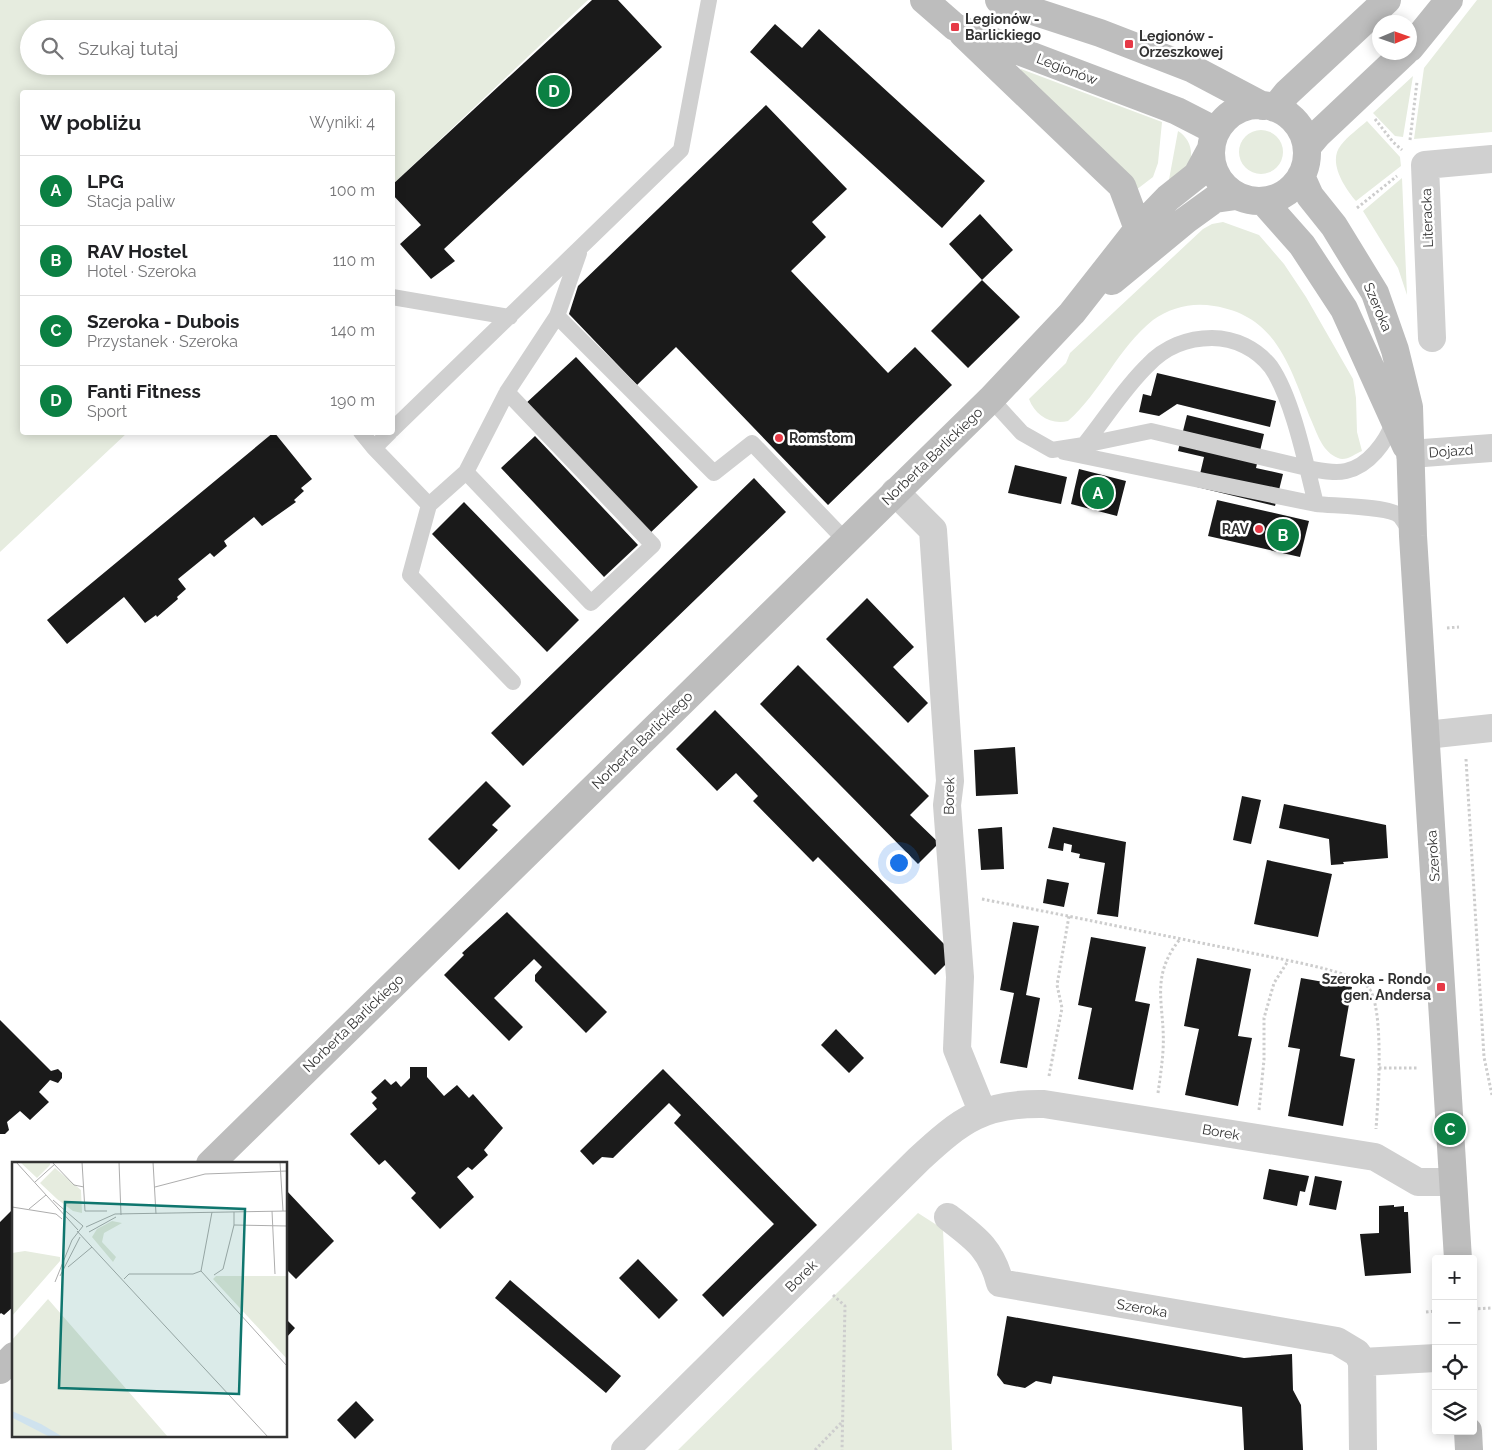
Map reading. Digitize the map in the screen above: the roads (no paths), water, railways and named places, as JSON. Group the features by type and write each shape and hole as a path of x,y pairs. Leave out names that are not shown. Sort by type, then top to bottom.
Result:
{"street":[{"name":"Legionów","path":"924,0 955,26 1177,111 1213,140"},
{"path":"999,0 1100,33 1193,69 1269,107 1286,114 1296,123 1307,147 1306,158 1301,176 1289,190 1273,199 1263,201 1236,196 1222,184 1213,168 1213,140 1224,120 1236,111 1249,106 1269,107 1386,0"},
{"path":"1417,39 1449,0"},
{"path":"955,26 1122,186 1138,229"},
{"path":"1307,147 1318,134 1397,60"},
{"name":"Norberta Barlickiego","path":"212,1162 991,399 1072,314 1138,229 1168,198 1197,175 1213,140"},
{"name":"Literacka","path":"1432,338 1425,164 1492,159"},
{"name":"Szeroka","path":"1301,176 1310,196 1334,226 1375,293 1395,350 1409,407 1413,536 1458,1255"},
{"name":"Norberta Barlickiego","path":"1072,314 1186,220 1216,200 1236,196"},
{"name":"Szeroka","path":"1263,201 1302,245 1344,309 1410,454"},
{"name":"Dojazd","path":"1410,454 1492,448"},
{"name":"Borek","path":"895,492 933,530 950,781 947,805 960,976 957,1049 982,1111"},
{"path":"1426,735 1492,728"},
{"name":"Borek","path":"625,1450 919,1159 949,1131 982,1111 1016,1104 1044,1104 1375,1157 1418,1182 1453,1182"},
{"name":"Szeroka","path":"948,1217 980,1241 996,1267 1000,1283 1337,1341 1357,1352 1362,1362"},
{"path":"0,1370 12,1358"},
{"path":"1363,1450 1362,1362 1432,1358"},
{"path":"1468,1435 1470,1450"}],"lane":[{"path":"395,427 681,150 709,0"},
{"path":"513,682 410,575 429,505 466,472 507,392 557,316 581,248"},
{"path":"395,297 510,316"},
{"path":"557,316 714,473 752,442 845,540"},
{"path":"1084,445 1148,365 1155,359 1170,348 1195,338 1221,338 1249,347 1270,367 1287,402 1316,504"},
{"path":"466,472 590,603 653,545 507,392"},
{"path":"991,399 1022,433 1052,450 1316,504 1383,509 1399,515 1413,536"},
{"path":"1052,450 1151,431 1325,472 1347,471 1372,456 1387,439 1394,421"},
{"path":"363,435 429,505"},
{"path":"374,448 387,435"}],"place":[{"name":"Legionów - Barlickiego","path":"955,27"},
{"name":"Legionów - Orzeszkowej","path":"1129,44"},
{"name":"Fanti Fitness","path":"554,91"},
{"name":"Romstom","path":"779,438"},
{"name":"LPG","path":"1098,493"},
{"name":"RAV","path":"1259,529"},
{"name":"RAV Hostel","path":"1283,535"},
{"name":"Szeroka - Rondo gen. Andersa","path":"1441,987"},
{"name":"Szeroka - Dubois","path":"1450,1129"}]}
